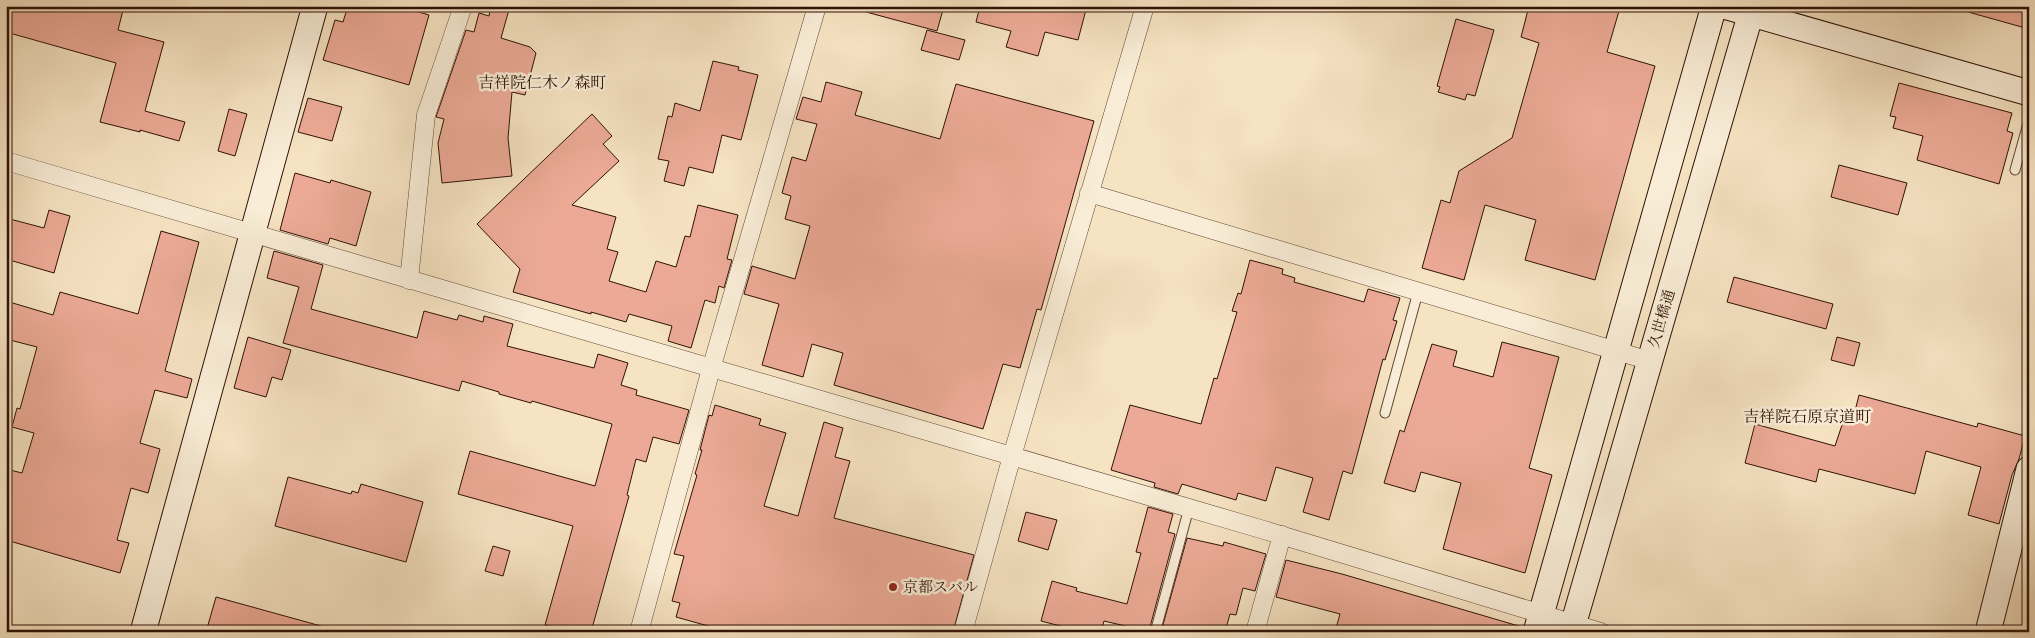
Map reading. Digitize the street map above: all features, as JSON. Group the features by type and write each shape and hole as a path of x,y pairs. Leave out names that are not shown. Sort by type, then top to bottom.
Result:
{"street":[{"path":"143,632 315,6"},
{"path":"409,280 426,115 463,6"},
{"path":"639,632 711,369 817,6"},
{"path":"963,632 1012,456 1145,6"},
{"path":"1539,622 1714,6"},
{"path":"1724,6 1752,10 2029,94"},
{"name":"久世橋通","path":"1572,628 1752,10"},
{"path":"6,161 1282,535 1539,622 1601,632"},
{"path":"1089,193 1650,361"},
{"path":"1988,632 2029,469"},
{"path":"1255,632 1282,535"}],"lane":[{"path":"2015,170 2029,120"},
{"path":"1385,413 1418,292"},
{"path":"1156,629 1189,508"}],"building":[{"path":"6,6 124,6 118,30 164,42 145,111 185,122 179,141 140,130 140,132 100,122 116,63 6,32"},
{"path":"348,6 399,6 429,15 409,85 323,60 335,20 343,22"},
{"path":"491,6 510,6 501,38 530,47 536,53 525,95 512,92 508,138 512,176 442,183 438,143 444,119 436,117 466,30 474,32 479,13 489,16"},
{"path":"867,6 944,6 937,31 866,12"},
{"path":"980,6 1087,6 1078,40 1045,32 1038,56 1006,47 1011,31 976,22"},
{"path":"1529,6 1602,6 1619,11 1607,52 1655,66 1595,280 1525,260 1536,220 1485,205 1464,280 1422,268 1441,200 1450,203 1459,171 1512,138 1539,43 1521,37"},
{"path":"1969,6 2029,6 2029,29 1968,12"},
{"path":"1456,19 1494,30 1475,96 1467,94 1465,100 1438,92 1440,87 1437,86"},
{"path":"927,30 965,40 959,60 921,50"},
{"path":"713,61 739,67 738,70 758,75 741,140 722,135 713,173 689,167 684,186 664,181 669,161 658,159 668,116 672,117 675,103 700,111"},
{"path":"826,82 862,92 855,115 940,139 956,84 1094,121 1041,310 1037,309 1020,368 1003,364 983,429 834,385 843,353 812,344 803,377 762,365 779,304 744,294 752,266 795,279 810,226 785,219 791,196 782,193 792,157 806,161 817,124 796,119 803,97 821,102"},
{"path":"1899,83 2012,113 2007,131 2013,133 1999,184 1917,160 1923,136 1893,128 1896,117 1890,116"},
{"path":"308,98 342,107 332,141 298,132"},
{"path":"229,109 247,114 235,156 218,151"},
{"path":"592,114 612,136 603,144 619,161 572,205 616,217 607,249 618,252 609,281 646,292 656,261 676,267 685,236 690,237 698,205 738,215 727,259 732,260 724,288 719,286 715,303 705,300 691,348 668,341 672,326 629,314 626,322 513,292 520,269 477,224"},
{"path":"1839,165 1907,183 1898,215 1831,197"},
{"path":"295,173 330,183 331,180 371,192 356,246 330,238 328,244 280,230"},
{"path":"49,210 70,216 54,273 6,259 6,218 44,228"},
{"path":"161,231 199,242 165,371 192,379 187,398 155,390 140,443 160,449 148,493 131,488 117,540 129,543 120,573 6,540 6,469 22,473 34,433 12,427 17,408 20,409 37,347 6,339 6,301 53,315 60,292 138,314"},
{"path":"274,251 323,265 311,309 417,338 424,311 457,320 459,315 483,322 484,316 513,324 507,346 594,368 598,354 628,363 621,385 637,390 636,395 689,410 679,444 653,437 646,462 636,459 627,495 629,496 591,632 571,632 545,625 573,526 458,494 470,451 595,486 612,424 532,401 531,403 499,394 499,392 462,381 459,391 283,343 299,287 267,278"},
{"path":"1250,260 1283,269 1282,274 1295,278 1294,282 1364,302 1368,289 1400,298 1393,320 1397,321 1385,360 1383,359 1352,474 1343,471 1329,520 1303,512 1313,478 1276,467 1266,501 1238,493 1236,500 1182,484 1178,494 1154,487 1155,483 1111,470 1130,405 1201,424 1214,378 1217,379 1237,312 1232,311 1238,293 1241,294"},
{"path":"1734,277 1833,304 1826,329 1727,302"},
{"path":"248,337 291,350 282,380 272,377 266,397 234,388"},
{"path":"1837,337 1860,343 1854,366 1831,360"},
{"path":"1502,342 1559,357 1529,468 1552,475 1525,573 1443,549 1461,483 1421,472 1415,492 1384,483 1400,430 1404,432 1432,344 1457,351 1453,366 1493,377"},
{"path":"1859,395 1977,427 1978,423 2025,436 1999,524 1968,515 1981,467 1926,451 1915,494 1819,469 1816,482 1745,463 1755,424 1835,446 1846,413 1854,415"},
{"path":"715,405 761,419 759,425 786,433 764,506 798,516 824,422 843,428 835,457 850,461 834,518 974,555 953,632 718,632 719,629 676,617 680,603 672,601 684,556 674,554 697,475 695,474 709,415 712,416"},
{"path":"288,477 351,494 352,491 358,493 361,484 423,502 406,562 275,526"},
{"path":"1148,507 1173,514 1168,532 1175,534 1150,627 1151,632 1104,621 1101,632 1071,632 1072,629 1041,621 1052,581 1077,588 1076,591 1127,604 1141,553 1136,552"},
{"path":"1026,512 1057,520 1048,550 1018,541"},
{"path":"1187,538 1223,546 1224,542 1266,554 1255,591 1243,588 1236,615 1230,614 1225,632 1161,632"},
{"path":"493,546 510,551 503,576 485,571"},
{"path":"1286,560 1342,574 1522,627 1521,632 1335,632 1340,614 1276,597"},
{"path":"216,597 321,626 320,632 206,632"}],"place":[{"name":"京都スバル","path":"893,587"}],"district":[{"name":"吉祥院仁木ノ森町","path":"542,83"},
{"name":"吉祥院石原京道町","path":"1807,417"}]}
